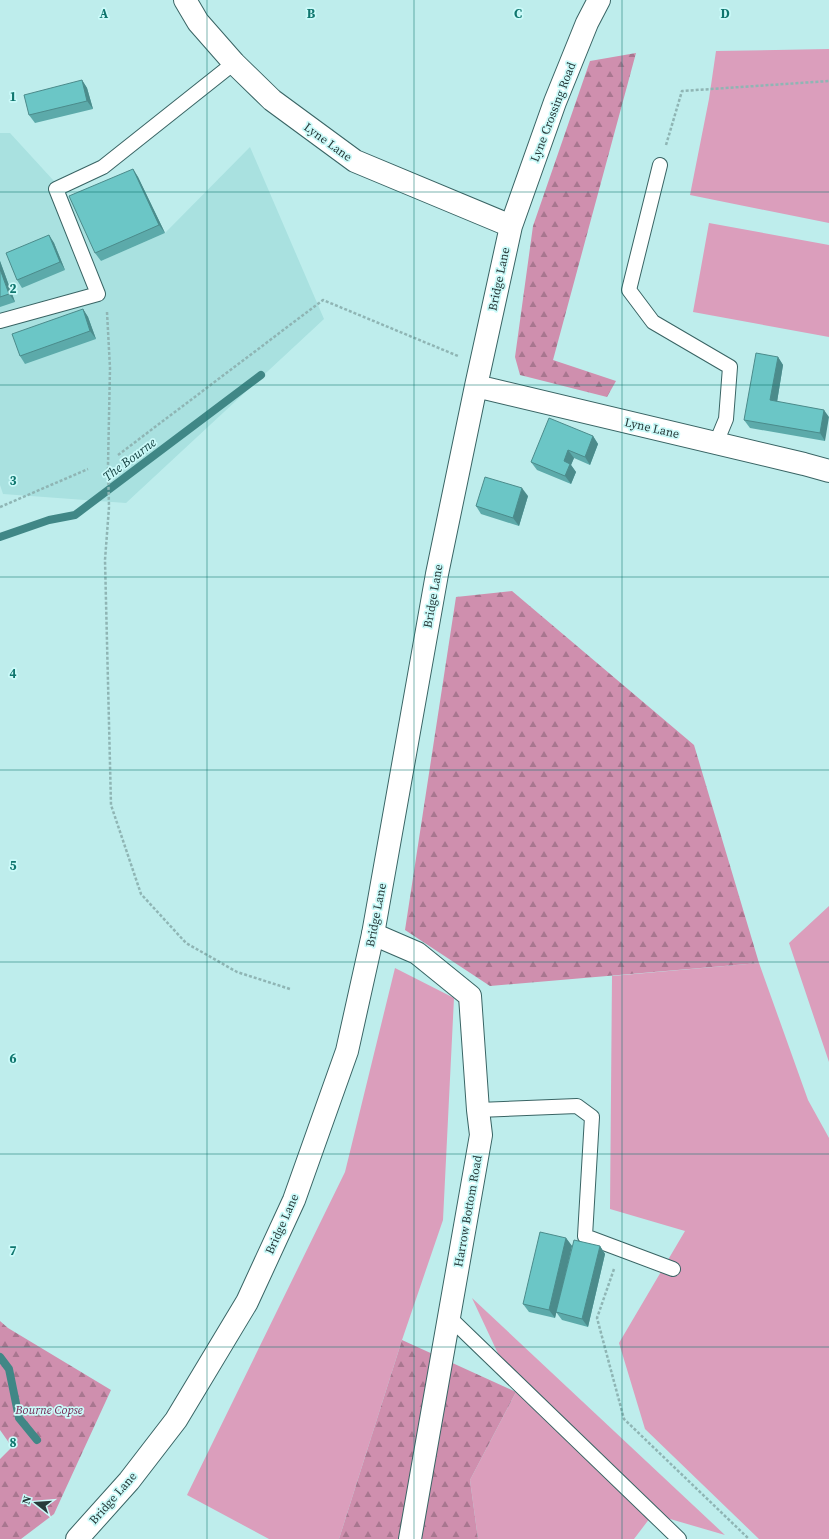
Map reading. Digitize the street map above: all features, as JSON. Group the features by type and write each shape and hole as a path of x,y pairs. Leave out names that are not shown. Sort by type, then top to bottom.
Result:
{"street":[{"name":"Lyne Lane","path":"185,0 198,22 234,63 272,100 355,161 511,226"},
{"name":"Lyne Crossing Road","path":"511,226 555,102 587,23 599,0"},
{"name":"Bridge Lane","path":"77,1539 129,1481 176,1420 247,1302 294,1200 347,1051 373,934 437,574 480,366 511,226"},
{"name":"Lyne Lane","path":"476,386 829,471"},
{"name":"Harrow Bottom Road","path":"373,934 417,953 470,996 481,1135 410,1539"}],"lane":[{"path":"0,321 98,294 56,189 103,167 234,63"},
{"path":"660,165 629,290 653,322 730,367 726,419 716,443"},
{"path":"478,1110 577,1106 592,1117 584,1236 673,1269"},
{"path":"449,1317 679,1539"}],"path":[{"path":"660,165 682,90 829,81"},
{"path":"98,294 107,311 110,368 108,465 110,507 105,560 111,805 141,894 186,944 237,972 290,989"},
{"path":"118,455 323,300 480,366"},
{"path":"0,507 88,468"},
{"path":"620,1249 597,1318 624,1419 749,1539"}],"shaded area":[{"path":"829,49 829,223 690,195 709,99 716,51"},
{"path":"0,133 10,133 75,204 101,261 165,233 250,147 324,319 126,503 3,494 0,485"},
{"path":"709,223 829,245 829,337 693,312"},
{"path":"829,906 829,1062 789,943"},
{"path":"759,963 808,1100 829,1138 829,1539 759,1539 645,1429 619,1343 685,1231 610,1209 612,976"},
{"path":"395,968 454,998 443,1220 402,1340 339,1539 269,1539 187,1495 345,1172"},
{"path":"472,1298 725,1535 653,1514 634,1539 478,1539 470,1480 516,1392"}],"green space":[{"path":"636,53 553,360 616,381 607,397 520,375 515,357 533,226 590,61"},
{"path":"512,591 694,745 759,963 490,986 405,930 456,597"},
{"name":"Bourne Copse","path":"0,1321 8,1328 111,1390 54,1514 21,1539 0,1539 0,1459 12,1447 0,1430"},
{"path":"402,1340 516,1392 470,1480 478,1539 339,1539"}],"building":[{"path":"82,80 87,101 29,115 24,95"},
{"path":"133,169 159,225 95,253 69,196"},
{"path":"49,235 60,262 17,280 6,253"},
{"path":"0,269 9,294 0,297"},
{"path":"83,309 90,331 20,356 12,334"},
{"path":"756,353 778,357 770,400 824,410 820,433 744,420"},
{"path":"549,418 593,436 585,457 568,450 564,461 570,464 565,476 531,462"},
{"path":"485,477 522,488 513,518 476,506"},
{"path":"540,1232 566,1238 549,1310 523,1304"},
{"path":"574,1240 600,1246 582,1319 556,1312"}],"waterway":[{"name":"The Bourne","path":"0,537 49,520 75,515 261,375"},
{"path":"0,1357 9,1369 19,1418 37,1440"}]}
